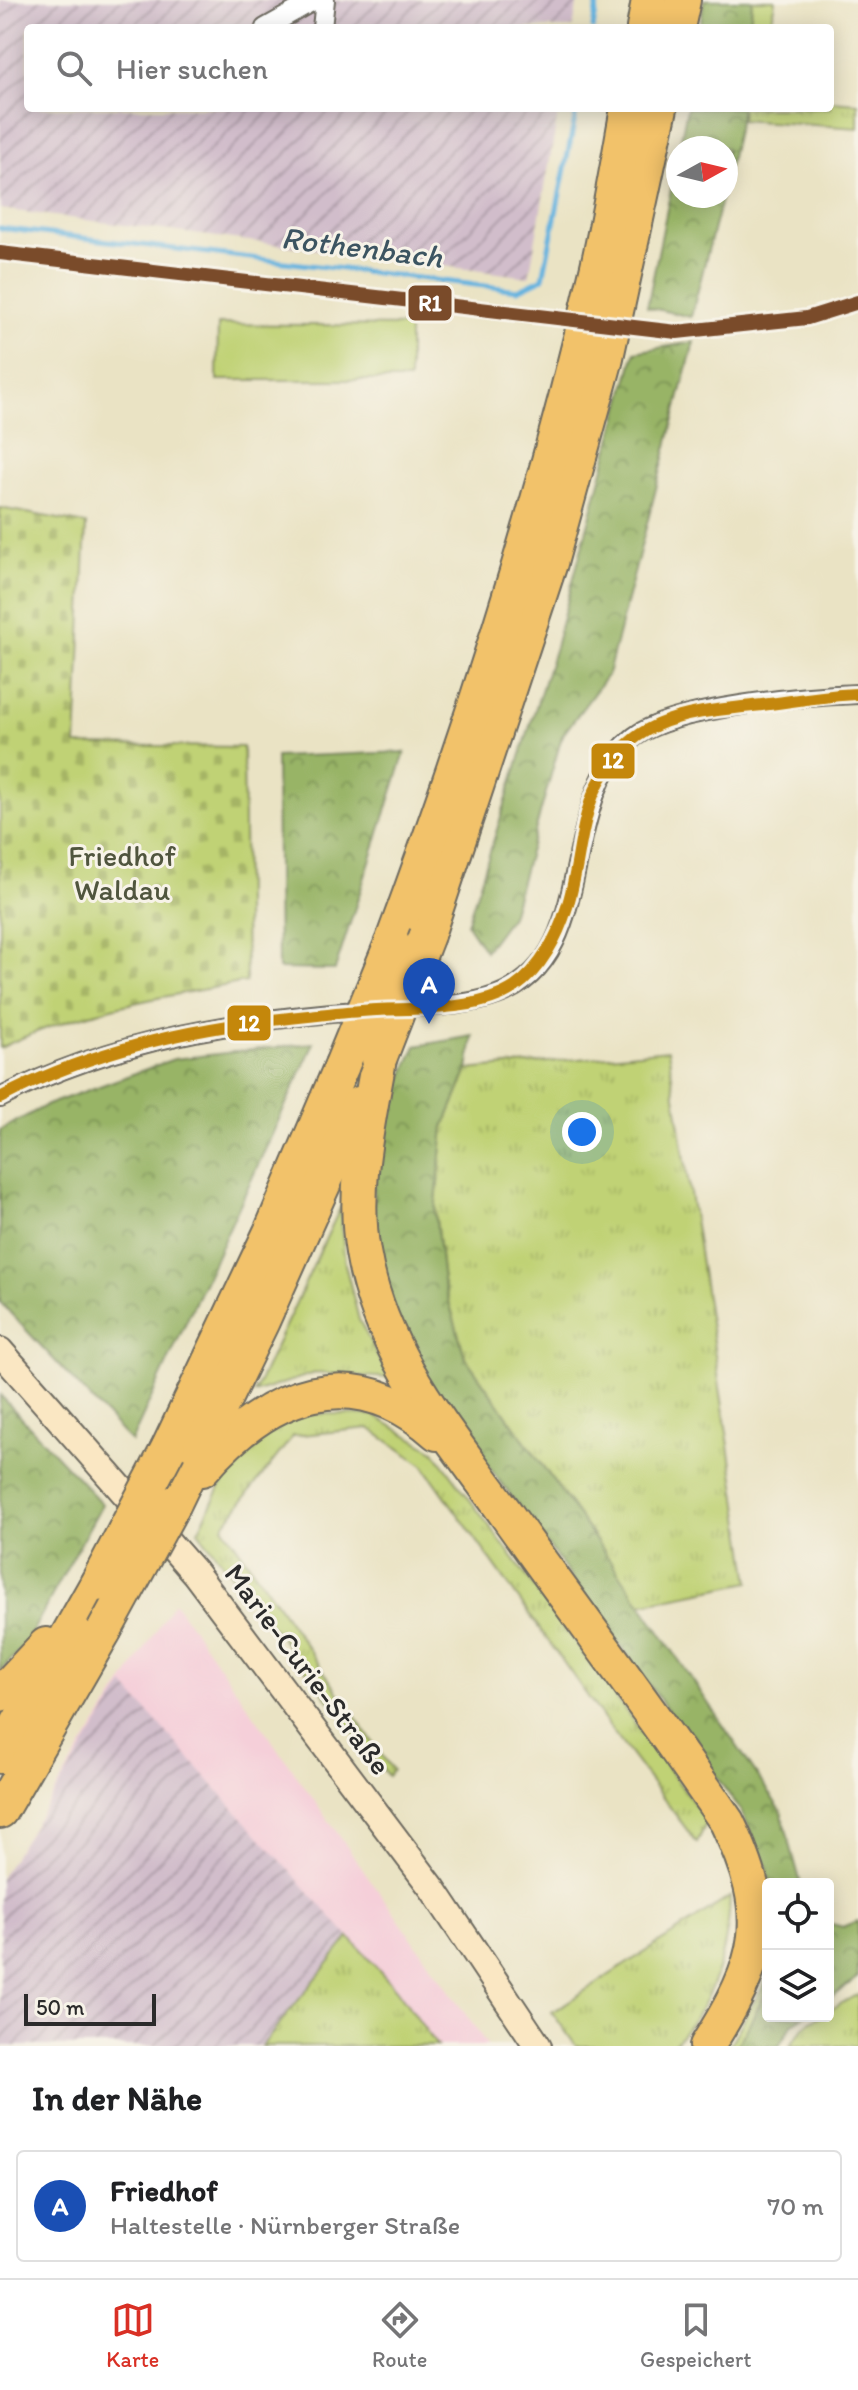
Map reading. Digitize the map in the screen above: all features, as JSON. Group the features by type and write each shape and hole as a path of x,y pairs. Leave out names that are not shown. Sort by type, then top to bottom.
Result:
{"highway":[{"path":"645,24 649,0"},
{"path":"678,24 683,0"},
{"path":"610,277 628,112"},
{"path":"0,1756 92,1606 181,1477 262,1321 379,1059 427,935 550,563 590,359 610,277 659,112"},
{"path":"0,1811 92,1606 181,1477 272,1230 392,943 455,774 518,565 590,359"},
{"path":"379,1059 360,1190 367,1274 390,1340 460,1455 694,1773 727,1822 747,1863 756,1921 750,1971 739,1995 708,2041"},
{"path":"181,1477 258,1416 282,1403 324,1393 366,1396 408,1411 460,1455"},
{"path":"0,1694 92,1606"}],"main road":[{"name":"Marie-Curie-Straße","path":"0,1351 195,1573 433,1889 538,2046"},
{"path":"517,2015 529,2046"}],"street":[{"path":"272,24 315,0"},
{"path":"322,24 325,0"},
{"path":"0,1098 113,1051 204,1030 328,1014 463,1003 500,994 529,975 549,948 574,885 586,815 594,794 612,762 635,736 691,713 858,694"}],"shaded area":[{"path":"0,0 578,0 574,24 24,24 24,112 558,112 529,277 0,209"},
{"path":"174,1602 488,2046 0,2046 0,1878"},
{"path":"124,1685 349,1937 262,2046 0,2046 0,1878"}],"green space":[{"path":"704,0 752,0 750,24 701,24"},
{"path":"752,0 775,0 772,24 750,24"},
{"path":"834,101 858,103 858,128 741,120 742,112 834,112"},
{"path":"686,112 741,112 736,136 681,136"},
{"path":"667,208 719,208 691,317 647,307"},
{"path":"218,324 409,326 409,380 217,380"},
{"path":"694,342 608,674 562,736 511,916 485,951 467,924 555,647 635,352"},
{"name":"Friedhof Waldau","path":"0,508 86,524 76,745 243,747 246,982 151,999 90,1014 0,1048"},
{"path":"405,752 335,970 278,969 276,757"},
{"path":"473,1036 468,1070 444,1127 435,1211 443,1281 465,1357 641,1604 781,1811 799,1878 769,1878 767,1865 741,1811 442,1402 401,1329 386,1291 376,1251 373,1198 387,1120 416,1046"},
{"path":"314,1043 131,1442 0,1302 0,1130 47,1105 174,1059"},
{"path":"668,1050 750,1582 641,1604 465,1357 443,1281 435,1211 444,1127 468,1070"},
{"path":"340,1208 345,1264 359,1320 389,1378 315,1373 254,1393"},
{"path":"0,1395 102,1504 25,1645 0,1671"},
{"path":"290,1413 373,1415 434,1451 707,1821 697,1843 611,1729 423,1465 369,1428 293,1436 223,1526 392,1770 388,1776 198,1531 235,1458"},
{"path":"730,1897 726,1938 715,1977 697,2014 671,2046 576,2046 552,2012"},
{"path":"858,1921 858,1977 834,1995 834,1925 843,1927"},
{"path":"349,1937 396,1989 437,2046 262,2046"},
{"path":"762,1988 759,2005 747,2030 737,2046 729,2046"},
{"path":"858,1994 858,2046 790,2046 810,2022 834,2022 834,2008"},
{"path":"762,2001 762,2022 795,2022 779,2046 737,2046"}],"waterway":[{"name":"Rothenbach","path":"594,24 598,0"},
{"name":"Rothenbach","path":"0,228 518,290 543,278 576,112"}],"transit line":[{"name":"R1","path":"0,253 677,332 807,318 858,302"},
{"name":"12","path":"0,1098 64,1069 166,1038 271,1020 441,1008 499,996 533,971 553,940 571,893 593,795 607,768 623,748 641,733 684,716 858,694"}],"place":[{"name":"Friedhof","path":"429,1024"}]}
